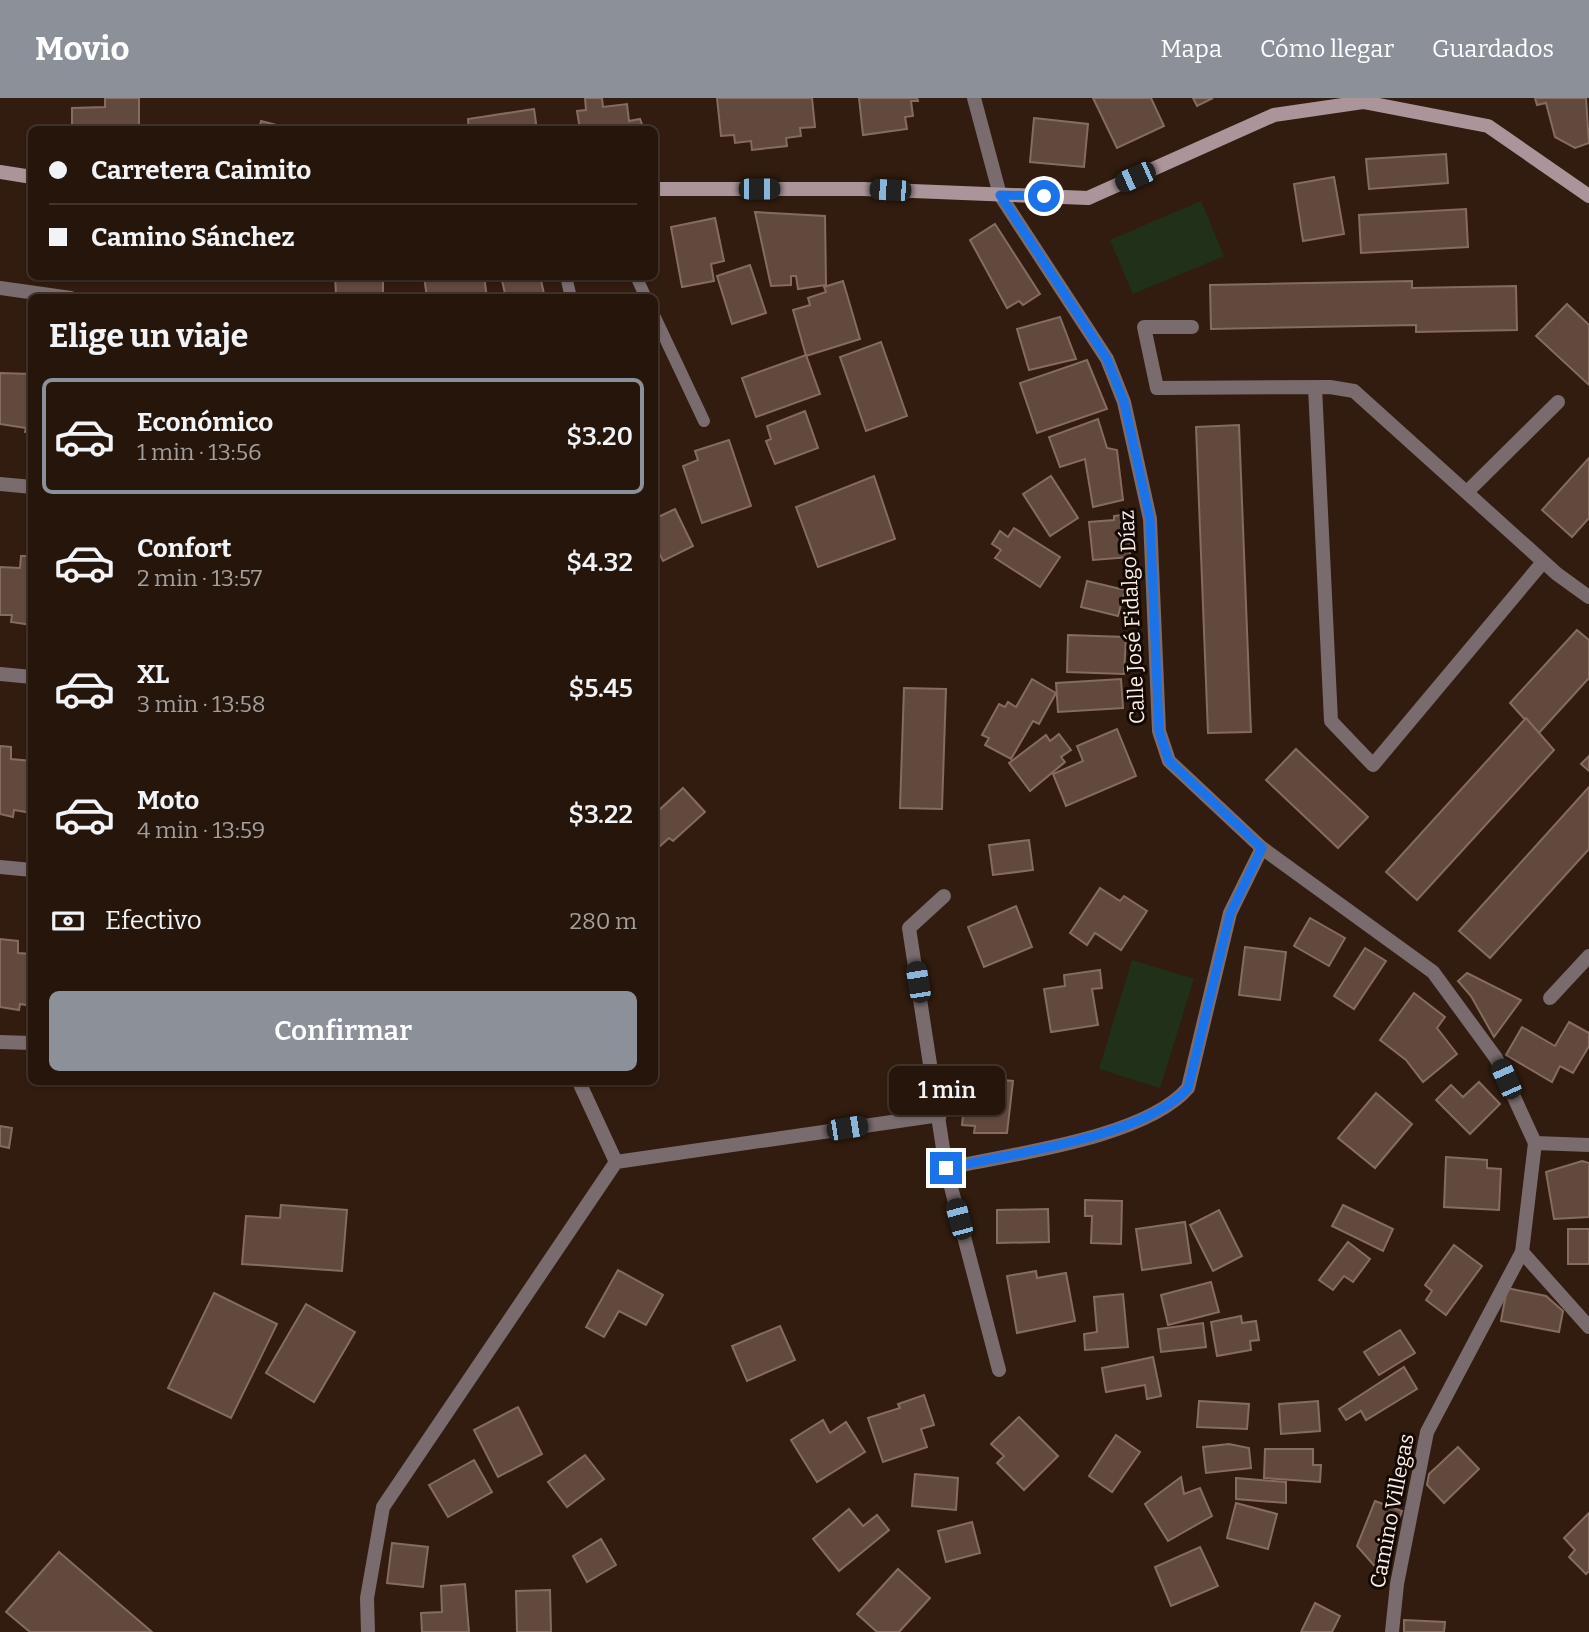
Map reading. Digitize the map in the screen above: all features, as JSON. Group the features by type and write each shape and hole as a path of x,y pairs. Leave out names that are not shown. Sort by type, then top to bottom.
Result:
{"street":[{"name":"Calle José Fidalgo Díaz","path":"974,98 1000,195 1107,359 1124,402 1150,519 1159,731 1169,761 1262,848 1433,972 1496,1058 1535,1143"},
{"path":"658,189 863,189 1088,198 1274,115 1363,102 1488,126 1589,195"},
{"path":"0,172 28,176"},
{"path":"0,288 43,294"},
{"path":"1192,327 1144,327 1157,388 1315,387 1354,391 1543,562 1589,597"},
{"path":"1315,387 1331,721 1373,765 1543,562"},
{"path":"1467,492 1558,402"},
{"path":"0,484 28,487"},
{"path":"0,674 28,677"},
{"path":"946,1168 1128,1128 1176,1102 1188,1088 1230,914 1262,848"},
{"path":"0,867 28,870"},
{"path":"944,896 909,928 940,1115 946,1168 999,1370"},
{"path":"1550,998 1589,956"},
{"path":"0,1042 28,1044"},
{"path":"580,1085 616,1162"},
{"path":"368,1632 367,1598 383,1507 616,1162 940,1115"},
{"path":"1589,1145 1535,1143 1522,1252 1589,1327"},
{"name":"Camino Villegas","path":"1392,1632 1397,1584 1427,1433 1522,1252"}],"lane":[{"path":"658,323 704,421"}],"green space":[{"path":"1201,201 1224,256 1133,294 1110,240"},
{"path":"1132,960 1194,979 1160,1088 1099,1069"}],"building":[{"path":"105,98 139,98 139,126 72,126 72,108 105,107"},
{"path":"585,98 602,98 603,107 627,104 629,121 640,119 643,126 579,126 577,111 586,110"},
{"path":"717,98 812,98 815,127 800,128 801,136 786,138 787,146 752,150 751,141 735,143 734,135 721,136"},
{"path":"859,98 917,98 918,101 911,101 913,116 905,117 907,129 863,135"},
{"path":"1093,98 1151,98 1164,126 1117,148"},
{"path":"1193,98 1213,98 1197,106"},
{"path":"1535,98 1586,98 1589,143 1575,148 1555,137 1546,103 1537,105"},
{"path":"534,109 536,126 469,126 468,119"},
{"path":"1034,118 1088,124 1084,167 1030,162"},
{"path":"261,121 280,126 260,126"},
{"path":"1446,154 1448,183 1369,189 1366,159"},
{"path":"1334,177 1344,234 1303,241 1294,184"},
{"path":"1466,209 1468,247 1361,253 1359,215"},
{"path":"755,212 825,216 826,285 798,289 796,276 791,276 791,285 771,286"},
{"path":"715,218 724,261 711,264 714,281 682,287 671,227"},
{"path":"995,224 1040,294 1023,305 1019,301 1007,308 970,240"},
{"path":"750,265 766,313 732,324 717,276"},
{"path":"335,280 383,280 383,294 336,294"},
{"path":"425,280 485,280 486,294 426,294"},
{"path":"502,280 541,280 544,294 505,294"},
{"path":"843,281 860,339 806,356 793,310 810,305 808,298 826,292 824,287"},
{"path":"1412,281 1412,288 1516,286 1517,330 1416,332 1416,325 1211,329 1210,285"},
{"path":"1567,304 1589,325 1589,385 1536,336"},
{"path":"1060,317 1076,359 1029,370 1017,329"},
{"path":"881,342 907,416 866,431 840,357"},
{"path":"806,355 820,394 756,417 742,378"},
{"path":"1087,360 1107,409 1037,433 1020,383"},
{"path":"0,373 28,374 28,432 25,432 26,428 0,424"},
{"path":"805,411 818,448 775,464 766,441 771,439 767,426"},
{"path":"1098,419 1107,448 1117,450 1123,500 1093,507 1085,459 1060,467 1049,437"},
{"path":"1239,425 1251,732 1208,733 1196,427"},
{"path":"729,440 751,506 702,523 683,466 698,460 695,451"},
{"path":"1589,458 1589,518 1572,537 1542,510"},
{"path":"874,476 895,539 818,567 796,507"},
{"path":"1051,476 1078,518 1050,536 1023,494"},
{"path":"675,509 693,546 663,561 658,551 658,517"},
{"path":"1128,514 1130,557 1093,560 1089,522 1114,520 1114,516"},
{"path":"1014,528 1060,557 1040,587 995,558 1001,550 992,544 1000,531 1008,537"},
{"path":"21,556 28,556 28,624 11,622 12,615 0,615 0,567 20,568"},
{"path":"1087,581 1125,590 1118,616 1081,607"},
{"path":"1577,630 1589,640 1589,678 1538,734 1510,703"},
{"path":"1068,635 1126,637 1124,674 1067,672"},
{"path":"1032,679 1056,693 1039,724 1033,721 1011,759 985,745 989,738 982,735 999,704 1005,707 1008,702 1016,707"},
{"path":"1121,679 1123,708 1058,712 1056,683"},
{"path":"904,688 946,689 942,809 900,808"},
{"path":"1526,718 1554,750 1417,900 1386,872"},
{"path":"1117,729 1136,776 1066,806 1053,774 1083,761 1077,746"},
{"path":"1059,734 1071,750 1061,757 1065,762 1030,791 1009,763 1046,735 1050,741"},
{"path":"0,746 11,747 11,759 28,761 28,812 14,810 13,817 0,814"},
{"path":"1296,749 1368,817 1338,848 1266,780"},
{"path":"1589,756 1589,771 1581,764"},
{"path":"1589,787 1589,849 1490,958 1459,931"},
{"path":"683,788 705,812 673,841 669,838 659,847 659,810"},
{"path":"1029,840 1033,870 993,875 989,845"},
{"path":"1100,888 1120,901 1124,896 1147,911 1121,950 1095,933 1087,945 1070,933"},
{"path":"1016,906 1032,947 984,967 968,927"},
{"path":"1310,918 1345,938 1329,966 1294,946"},
{"path":"0,939 18,941 18,953 28,954 28,1005 20,1004 19,1010 0,1007"},
{"path":"1245,947 1286,952 1280,1000 1239,995"},
{"path":"1365,948 1386,961 1354,1009 1334,996"},
{"path":"1100,970 1102,988 1092,989 1098,1025 1051,1032 1044,989 1065,986 1064,975"},
{"path":"1467,973 1521,1000 1494,1037 1471,996 1458,981"},
{"path":"1414,993 1445,1017 1437,1028 1457,1054 1423,1082 1406,1060 1380,1040"},
{"path":"1569,1022 1589,1033 1589,1046 1573,1073 1560,1066 1552,1082 1506,1055 1522,1027 1555,1046"},
{"path":"967,1077 1013,1081 1007,1133 974,1133 975,1126 962,1125"},
{"path":"1479,1082 1500,1104 1470,1134 1436,1100 1451,1085 1463,1097"},
{"path":"1376,1093 1412,1124 1375,1168 1338,1138"},
{"path":"0,1126 12,1128 9,1148 0,1146"},
{"path":"1446,1157 1487,1160 1487,1168 1501,1169 1499,1210 1444,1207"},
{"path":"1582,1161 1589,1163 1589,1217 1554,1219 1546,1172"},
{"path":"1085,1200 1122,1201 1121,1244 1091,1243 1092,1216 1085,1216"},
{"path":"281,1205 347,1210 342,1271 242,1264 246,1216 280,1218"},
{"path":"1343,1205 1393,1229 1383,1251 1332,1226"},
{"path":"1048,1209 1049,1242 997,1243 997,1210"},
{"path":"1219,1210 1242,1256 1213,1271 1190,1225"},
{"path":"1185,1222 1191,1263 1142,1270 1136,1229"},
{"path":"1568,1229 1589,1229 1589,1264 1568,1264"},
{"path":"1348,1242 1370,1259 1353,1282 1344,1276 1333,1290 1319,1280"},
{"path":"1454,1245 1482,1266 1446,1315 1426,1300 1432,1291 1425,1285"},
{"path":"618,1270 663,1295 646,1325 619,1311 604,1337 586,1327"},
{"path":"1036,1271 1037,1278 1066,1273 1075,1321 1017,1333 1007,1276"},
{"path":"1211,1282 1219,1312 1168,1325 1161,1295"},
{"path":"1507,1288 1546,1296 1563,1311 1559,1332 1501,1321"},
{"path":"214,1293 277,1324 231,1418 168,1388"},
{"path":"1123,1294 1128,1347 1085,1350 1084,1334 1097,1332 1094,1297"},
{"path":"306,1304 355,1332 314,1402 266,1373"},
{"path":"1241,1316 1242,1323 1256,1321 1259,1340 1250,1341 1251,1350 1217,1356 1211,1322"},
{"path":"1203,1323 1206,1347 1161,1352 1158,1329"},
{"path":"780,1326 795,1360 747,1381 732,1346"},
{"path":"1400,1330 1415,1353 1379,1375 1364,1352"},
{"path":"1153,1357 1161,1396 1147,1399 1145,1385 1106,1392 1102,1368"},
{"path":"1404,1367 1417,1389 1366,1420 1361,1411 1346,1420 1339,1409"},
{"path":"924,1395 934,1425 921,1429 927,1447 883,1462 868,1418 900,1408 898,1404"},
{"path":"1199,1401 1249,1404 1247,1429 1197,1427"},
{"path":"1318,1401 1320,1431 1281,1434 1279,1404"},
{"path":"518,1407 542,1454 498,1477 474,1430"},
{"path":"1019,1417 1058,1456 1024,1490 997,1463 1004,1456 991,1444"},
{"path":"823,1420 830,1433 846,1422 865,1452 817,1482 791,1440"},
{"path":"1116,1435 1140,1452 1112,1492 1089,1476"},
{"path":"1229,1444 1249,1448 1251,1468 1206,1473 1203,1447"},
{"path":"1458,1447 1479,1469 1444,1503 1427,1485 1429,1474"},
{"path":"1265,1449 1313,1449 1313,1465 1321,1465 1320,1482 1264,1478"},
{"path":"585,1455 604,1479 567,1507 548,1482"},
{"path":"474,1460 492,1492 448,1517 429,1485"},
{"path":"915,1474 958,1478 956,1510 912,1506"},
{"path":"1181,1477 1184,1494 1200,1488 1212,1516 1168,1541 1145,1504"},
{"path":"1236,1478 1286,1482 1286,1503 1236,1499"},
{"path":"1375,1501 1402,1511 1379,1571 1357,1546"},
{"path":"1236,1503 1277,1514 1268,1549 1227,1538"},
{"path":"849,1509 863,1526 877,1515 889,1530 839,1571 813,1539"},
{"path":"1589,1513 1589,1571 1586,1574 1569,1557 1575,1550 1564,1538"},
{"path":"972,1522 980,1553 946,1562 938,1531"},
{"path":"601,1539 616,1565 587,1582 573,1556"},
{"path":"392,1543 428,1547 423,1587 387,1583"},
{"path":"1200,1547 1218,1586 1171,1606 1155,1567"},
{"path":"59,1552 152,1632 30,1632 6,1612"},
{"path":"898,1569 930,1598 899,1632 877,1632 857,1614"},
{"path":"465,1584 469,1632 422,1632 421,1613 442,1612 441,1586"},
{"path":"550,1590 551,1632 517,1632 516,1591"},
{"path":"1315,1603 1340,1616 1332,1632 1301,1632"},
{"path":"1404,1620 1445,1622 1444,1632 1404,1632"}],"route":[{"path":"946,1168 1128,1128 1176,1102 1188,1088 1230,914 1262,848 1169,761 1159,731 1150,519 1124,402 1107,359 1000,195 1044,196"}]}
